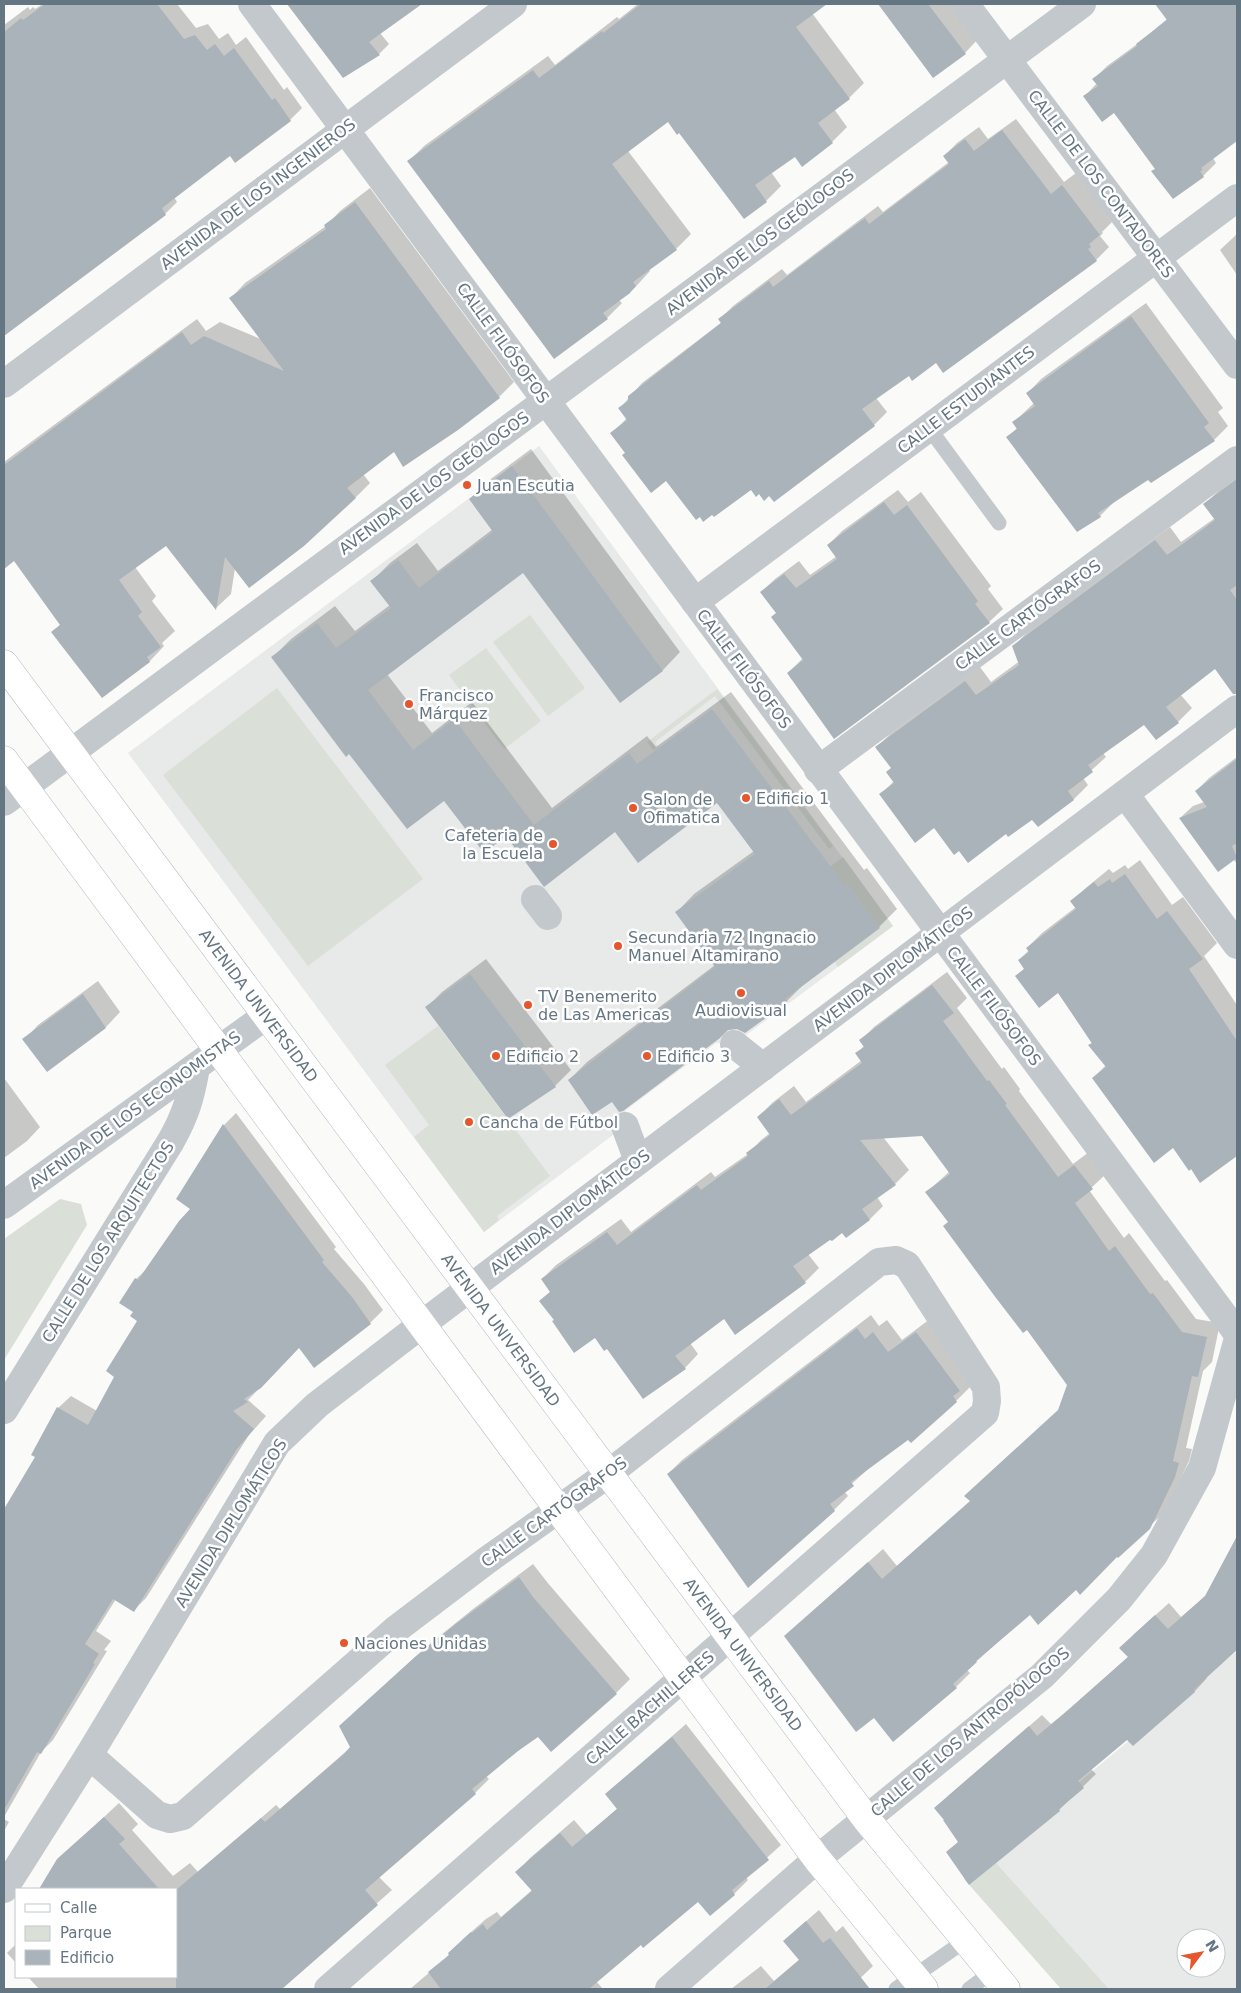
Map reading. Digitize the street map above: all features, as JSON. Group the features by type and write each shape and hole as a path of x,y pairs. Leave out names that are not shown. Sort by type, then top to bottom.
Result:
{"street":[{"name":"CALLE FILÓSOFOS","path":"252,4 1237,1333"},
{"name":"AVENIDA DE LOS INGENIEROS","path":"4,384 513,4"},
{"name":"CALLE DE LOS CONTADORES","path":"965,4 1237,365"},
{"name":"AVENIDA DE LOS GEÓLOGOS","path":"13,794 1082,4"},
{"name":"CALLE ESTUDIANTES","path":"695,602 1237,198"},
{"name":"CALLE CARTÓGRAFOS","path":"818,770 1237,460"},
{"name":"AVENIDA UNIVERSIDAD","path":"4,664 867,1820 999,1981"},
{"name":"AVENIDA DIPLOMÁTICOS","path":"4,1888 90,1755 277,1443 318,1405 469,1288 1237,709"},
{"path":"4,760 13,794 218,1051 912,1985"},
{"path":"1125,794 1237,945"},
{"name":"AVENIDA DE LOS ECONOMISTAS","path":"4,1205 267,1015"},
{"path":"734,1044 763,1067"},
{"name":"CALLE DE LOS ARQUITECTOS","path":"4,1410 185,1116 196,1067"},
{"path":"625,1126 638,1162"},
{"name":"CALLE CARTÓGRAFOS","path":"90,1755 157,1815 170,1819 183,1816 394,1630 486,1561 608,1474 879,1262 896,1260 907,1266 986,1387 988,1401"},
{"name":"CALLE DE LOS ANTROPÓLOGOS","path":"670,1989 817,1859 1042,1676 1125,1592 1154,1554 1202,1468 1237,1342"},
{"name":"CALLE BACHILLERES","path":"328,1989 985,1413 988,1401"}],"lane":[{"path":"929,428 999,523"},
{"path":"912,1985 966,1940"},
{"path":"969,1989 999,1981"}],"shaded area":[{"path":"539,446 893,926 734,1044 716,1043 626,1110 625,1126 484,1232 128,753"},
{"path":"1237,1651 1237,1989 1109,1989 990,1856"}],"green space":[{"path":"530,615 585,688 548,716 493,642"},
{"path":"486,648 541,721 504,749 449,675"},
{"path":"277,688 423,879 308,966 163,775"},
{"path":"717,689 833,846 829,849 715,696 655,742 658,747 653,750 647,742"},
{"path":"843,857 893,926 838,967 834,961 880,928 848,885 803,918 788,898"},
{"name":"Cancha de Fútbol","path":"438,1026 550,1176 497,1216 499,1220 484,1232 414,1137 429,1125 385,1065"},
{"path":"60,1199 81,1204 87,1225 4,1360 4,1239"},
{"path":"990,1856 1109,1989 1061,1989 964,1879"}],"building":[{"path":"45,4 157,4 184,39 195,35 207,50 215,44 224,56 234,48 272,100 275,98 291,121 235,163 230,156 162,208 166,215 4,336 4,32 21,18 23,20"},
{"path":"287,4 422,4 369,42 380,55 343,78"},
{"path":"641,4 827,4 796,27 850,99 818,123 833,143 802,167 795,157 755,185 767,202 744,219 679,133 677,135 668,122 612,164 677,250 633,282 636,286 630,293 603,313 608,319 554,359 407,161 533,70 539,78"},
{"path":"878,4 928,4 966,54 933,78"},
{"path":"1155,4 1237,4 1237,141 1201,168 1203,170 1200,171 1204,177 1173,199 1151,171 1155,169 1114,113 1102,122 1083,96 1098,86 1092,79 1137,46 1136,44 1167,20"},
{"path":"1002,130 1051,194 1062,185 1100,235 1089,244 1091,247 1088,249 1097,261 943,373 936,363 912,381 909,376 862,409 875,426 774,502 769,496 764,501 759,494 756,497 751,490 714,517 712,515 703,522 700,517 696,520 666,481 651,493 622,455 625,453 610,433 627,420 618,408 628,401 628,396 721,323 718,319 769,281 773,287 865,218 869,224 949,164 943,156 965,139 974,151"},
{"path":"355,202 500,398 458,430 403,467 394,452 347,488 356,498 304,546 249,588 225,557 216,610 166,546 119,580 142,612 138,616 161,647 147,657 150,662 102,698 51,632 60,625 14,561 4,569 4,465 182,332 191,345 204,336 284,371 229,298 326,229 324,225"},
{"path":"1131,316 1209,423 1204,427 1215,441 1151,483 1148,480 1098,513 1101,517 1077,532 1006,437 1017,429 1012,422 1035,406 1026,393"},
{"path":"512,466 663,671 620,703 523,573 368,690 413,750 454,719 534,825 629,753 637,764 712,709 846,887 848,885 880,928 785,999 788,1002 745,1033 737,1029 728,1030 623,1111 619,1112 612,1102 592,1115 568,1080 715,967 675,912 755,854 717,803 638,863 615,832 544,887 506,836 484,853 444,801 407,829 349,754 346,757 271,657 317,623 336,648 391,608 370,581 398,560 419,588 493,532 469,499"},
{"path":"1237,479 1237,585 1230,590 1237,600 1237,694 1233,694 1215,669 1166,707 1179,723 1156,740 1144,725 1088,765 1093,772 1068,791 1074,800 1038,827 1032,820 1008,837 1006,834 968,863 959,851 954,855 934,828 915,843 879,794 894,783 886,772 891,768 875,747 965,681 976,695 1019,665 1012,646 1155,540 1167,555 1191,538 1215,520 1203,504"},
{"path":"884,502 894,515 907,505 978,601 975,604 990,623 834,739 787,673 803,660 771,617 776,613 760,592 784,574 796,588 837,559 827,545"},
{"path":"1237,759 1237,846 1235,844 1232,846 1237,858 1218,872 1179,818 1207,807 1195,791"},
{"path":"1125,874 1157,919 1167,911 1203,959 1189,969 1237,1041 1237,1156 1200,1183 1173,1148 1154,1163 1092,1078 1106,1067 1088,1045 1092,1043 1058,993 1039,1008 1015,976 1024,969 1018,960 1029,952 1026,948 1076,909 1070,901 1094,882 1098,887 1110,879 1112,883"},
{"name":"Edificio 2","path":"470,974 556,1087 508,1119 425,1007"},
{"path":"932,985 954,1013 943,1021 987,1081 989,1080 1007,1104 1005,1105 1058,1177 1074,1165 1093,1189 1075,1203 1109,1251 1115,1246 1150,1294 1153,1293 1182,1332 1207,1337 1198,1377 1192,1376 1173,1461 1179,1463 1175,1477 1150,1529 1117,1557 1080,1595 1076,1590 1038,1625 1030,1615 976,1661 953,1684 957,1688 893,1742 874,1718 856,1732 784,1636 868,1562 882,1579 970,1501 964,1496 1058,1410 1067,1385 1027,1330 1023,1333 943,1226 948,1222 925,1192 950,1174 922,1136 860,1140 896,1185 862,1209 870,1220 846,1238 842,1233 832,1241 830,1240 793,1266 806,1283 735,1335 724,1319 675,1356 686,1369 643,1399 607,1349 604,1351 595,1338 574,1353 552,1321 554,1320 539,1301 550,1292 541,1279 607,1232 617,1245 697,1185 701,1190 748,1156 746,1153 770,1135 757,1117 779,1099 791,1115 862,1063 855,1053 864,1047 859,1040"},
{"path":"83,994 106,1028 47,1072 22,1039"},
{"path":"223,1124 324,1260 322,1262 352,1297 371,1324 314,1368 299,1348 261,1388 244,1399 248,1402 233,1411 254,1429 237,1449 134,1612 113,1599 85,1644 99,1654 93,1663 95,1664 41,1754 37,1752 4,1810 4,1509 35,1457 31,1455 57,1407 88,1425 114,1377 106,1371 137,1321 130,1316 133,1312 119,1303 135,1278 138,1280 179,1221 190,1209 176,1199"},
{"path":"857,1328 865,1339 873,1332 888,1352 916,1332 960,1391 953,1396 957,1402 911,1443 908,1440 851,1482 854,1486 830,1504 835,1511 748,1588 667,1474"},
{"path":"1237,1536 1237,1650 1194,1689 1195,1692 1133,1746 1127,1740 1078,1781 1084,1788 1059,1809 1060,1811 969,1885 946,1852 958,1842 934,1808 1029,1726 1037,1736 1059,1718 1128,1657 1119,1648 1155,1615 1168,1629 1205,1596"},
{"path":"519,1577 533,1597 617,1694 551,1752 538,1737 472,1789 476,1794 365,1890 378,1905 282,1989 176,1989 176,1978 178,1978 178,1888 261,1818 265,1822 344,1754 350,1747 339,1726 416,1656"},
{"path":"672,1737 769,1860 732,1890 735,1895 710,1916 698,1902 643,1948 641,1945 589,1989 441,1989 428,1972 449,1955 448,1953 471,1932 483,1924 487,1930 532,1891 515,1872 560,1833 572,1847 617,1809 605,1794"},
{"path":"104,1817 125,1839 119,1844 158,1888 40,1888 57,1859"},
{"path":"806,1921 823,1943 830,1938 870,1989 765,1989 799,1960 783,1941"}],"place":[{"name":"Juan Escutia","path":"467,485"},
{"name":"Francisco Márquez","path":"409,704"},
{"name":"Edificio 1","path":"746,798"},
{"name":"Salon de Ofimatica","path":"633,808"},
{"name":"Cafeteria de la Escuela","path":"553,844"},
{"name":"Secundaria 72 Ingnacio Manuel Altamirano","path":"618,946"},
{"name":"Audiovisual","path":"741,993"},
{"name":"TV Benemerito de Las Americas","path":"528,1005"},
{"name":"Edificio 2","path":"496,1056"},
{"name":"Edificio 3","path":"647,1056"},
{"name":"Cancha de Fútbol","path":"469,1122"},
{"name":"Naciones Unidas","path":"344,1643"}]}
